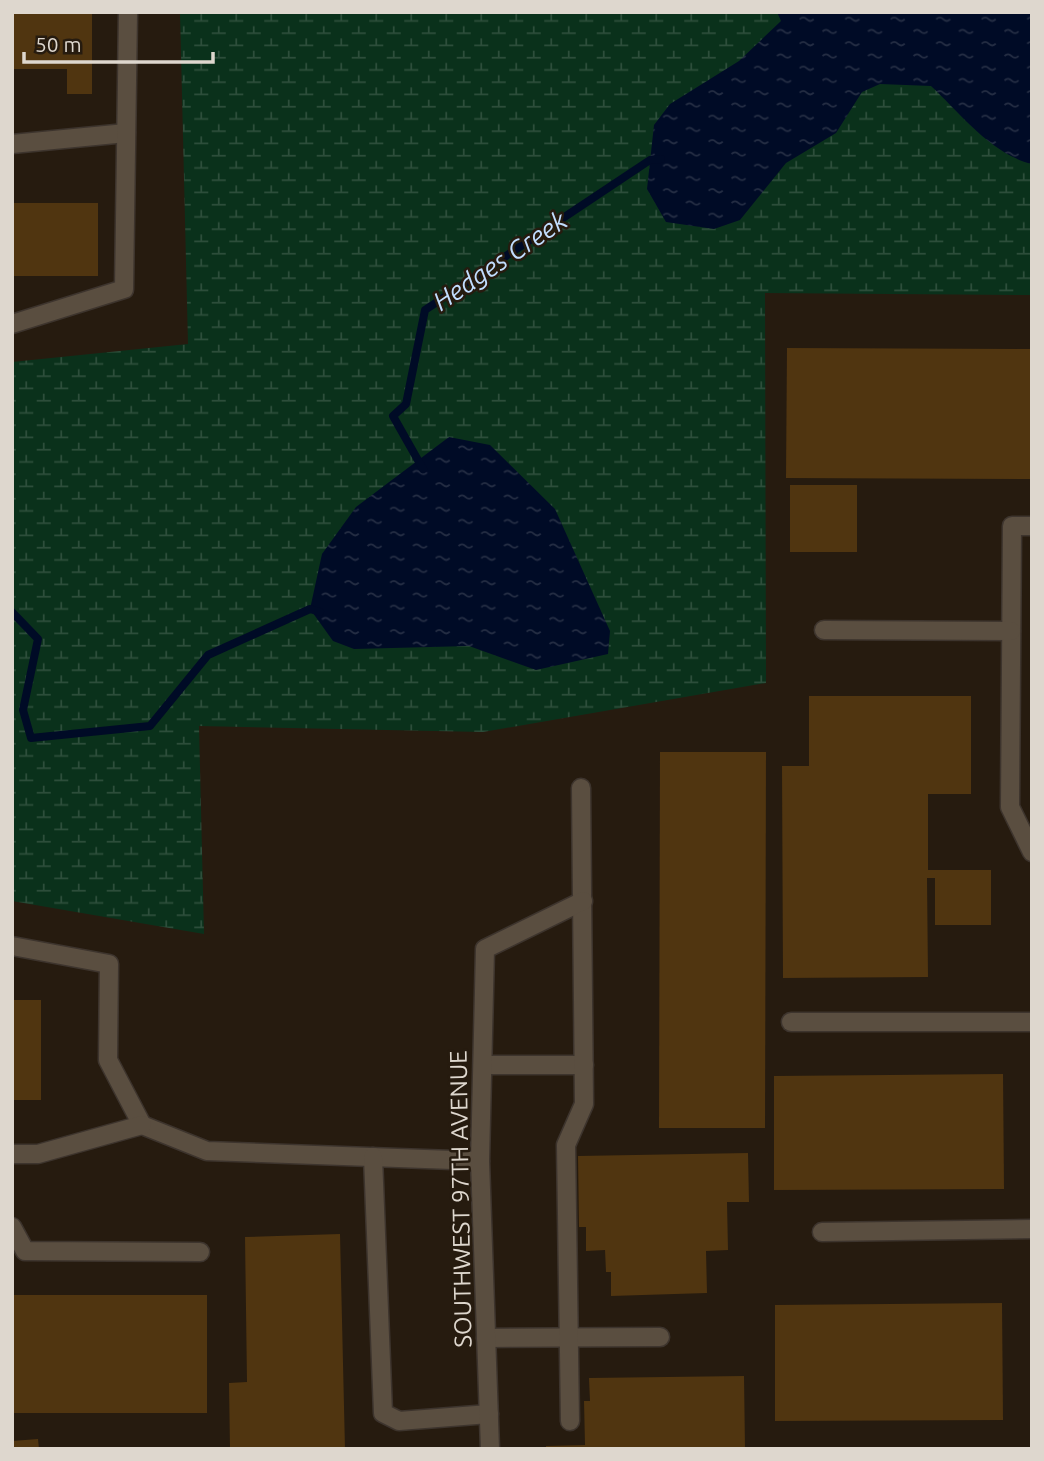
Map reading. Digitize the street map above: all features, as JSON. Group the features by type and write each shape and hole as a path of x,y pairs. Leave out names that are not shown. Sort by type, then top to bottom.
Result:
{"street":[{"path":"12,324 124,289 128,12"},
{"path":"12,144 126,133"},
{"path":"1032,526 1012,526 1010,807 1032,852"},
{"path":"824,630 1011,631"},
{"path":"570,1421 566,1145 584,1104 581,788"},
{"name":"SOUTHWEST 97TH AVENUE","path":"490,1449 480,1161 485,949 583,901"},
{"path":"12,946 109,964 108,1060 142,1125"},
{"path":"791,1022 1032,1022"},
{"path":"483,1065 584,1065"},
{"path":"12,1154 38,1154 142,1125 208,1151 480,1161"},
{"path":"373,1157 383,1413 399,1421 489,1414"},
{"path":"12,1227 24,1251 200,1252"},
{"path":"822,1232 1032,1229"},
{"path":"486,1338 660,1337"}],"green space":[{"path":"180,12 1032,12 1032,295 765,293 766,683 483,732 199,726 204,934 12,901 12,362 188,344"}],"water":[{"path":"777,12 1032,12 1032,164 1017,159 990,142 931,86 880,84 862,92 836,133 786,163 740,220 714,229 666,222 647,189 654,125 670,104 739,61 781,21"},
{"path":"449,437 490,445 555,509 610,631 608,654 536,670 469,646 354,649 333,641 310,609 322,554 356,507"}],"building":[{"path":"12,12 92,12 92,94 67,94 67,69 12,69"},
{"path":"12,203 98,203 98,276 12,276"},
{"path":"787,348 1032,349 1032,479 786,478"},
{"path":"790,485 857,485 857,552 790,552"},
{"path":"809,696 971,696 971,794 928,794 928,870 991,870 991,925 935,925 935,878 927,878 928,977 783,978 782,766 809,766"},
{"path":"660,752 766,752 765,1128 659,1128"},
{"path":"12,1000 41,1000 41,1100 12,1100"},
{"path":"1003,1074 1004,1189 774,1190 774,1076"},
{"path":"748,1153 749,1202 727,1202 728,1250 706,1251 707,1293 611,1296 611,1272 606,1272 605,1250 586,1251 586,1227 579,1227 578,1156"},
{"path":"340,1234 345,1449 230,1449 229,1383 247,1382 245,1237"},
{"path":"12,1295 207,1295 207,1413 12,1413"},
{"path":"1002,1303 1003,1420 775,1421 775,1305"},
{"path":"744,1376 745,1449 546,1449 546,1446 585,1445 584,1401 590,1401 589,1378"},
{"path":"38,1439 39,1449 12,1449 12,1441"}],"waterway":[{"name":"Hedges Creek","path":"423,469 393,416 406,404 425,310 650,160 661,159"},
{"name":"Hedges Creek","path":"12,612 38,639 23,710 31,738 150,726 208,655 310,609 320,612"}]}
